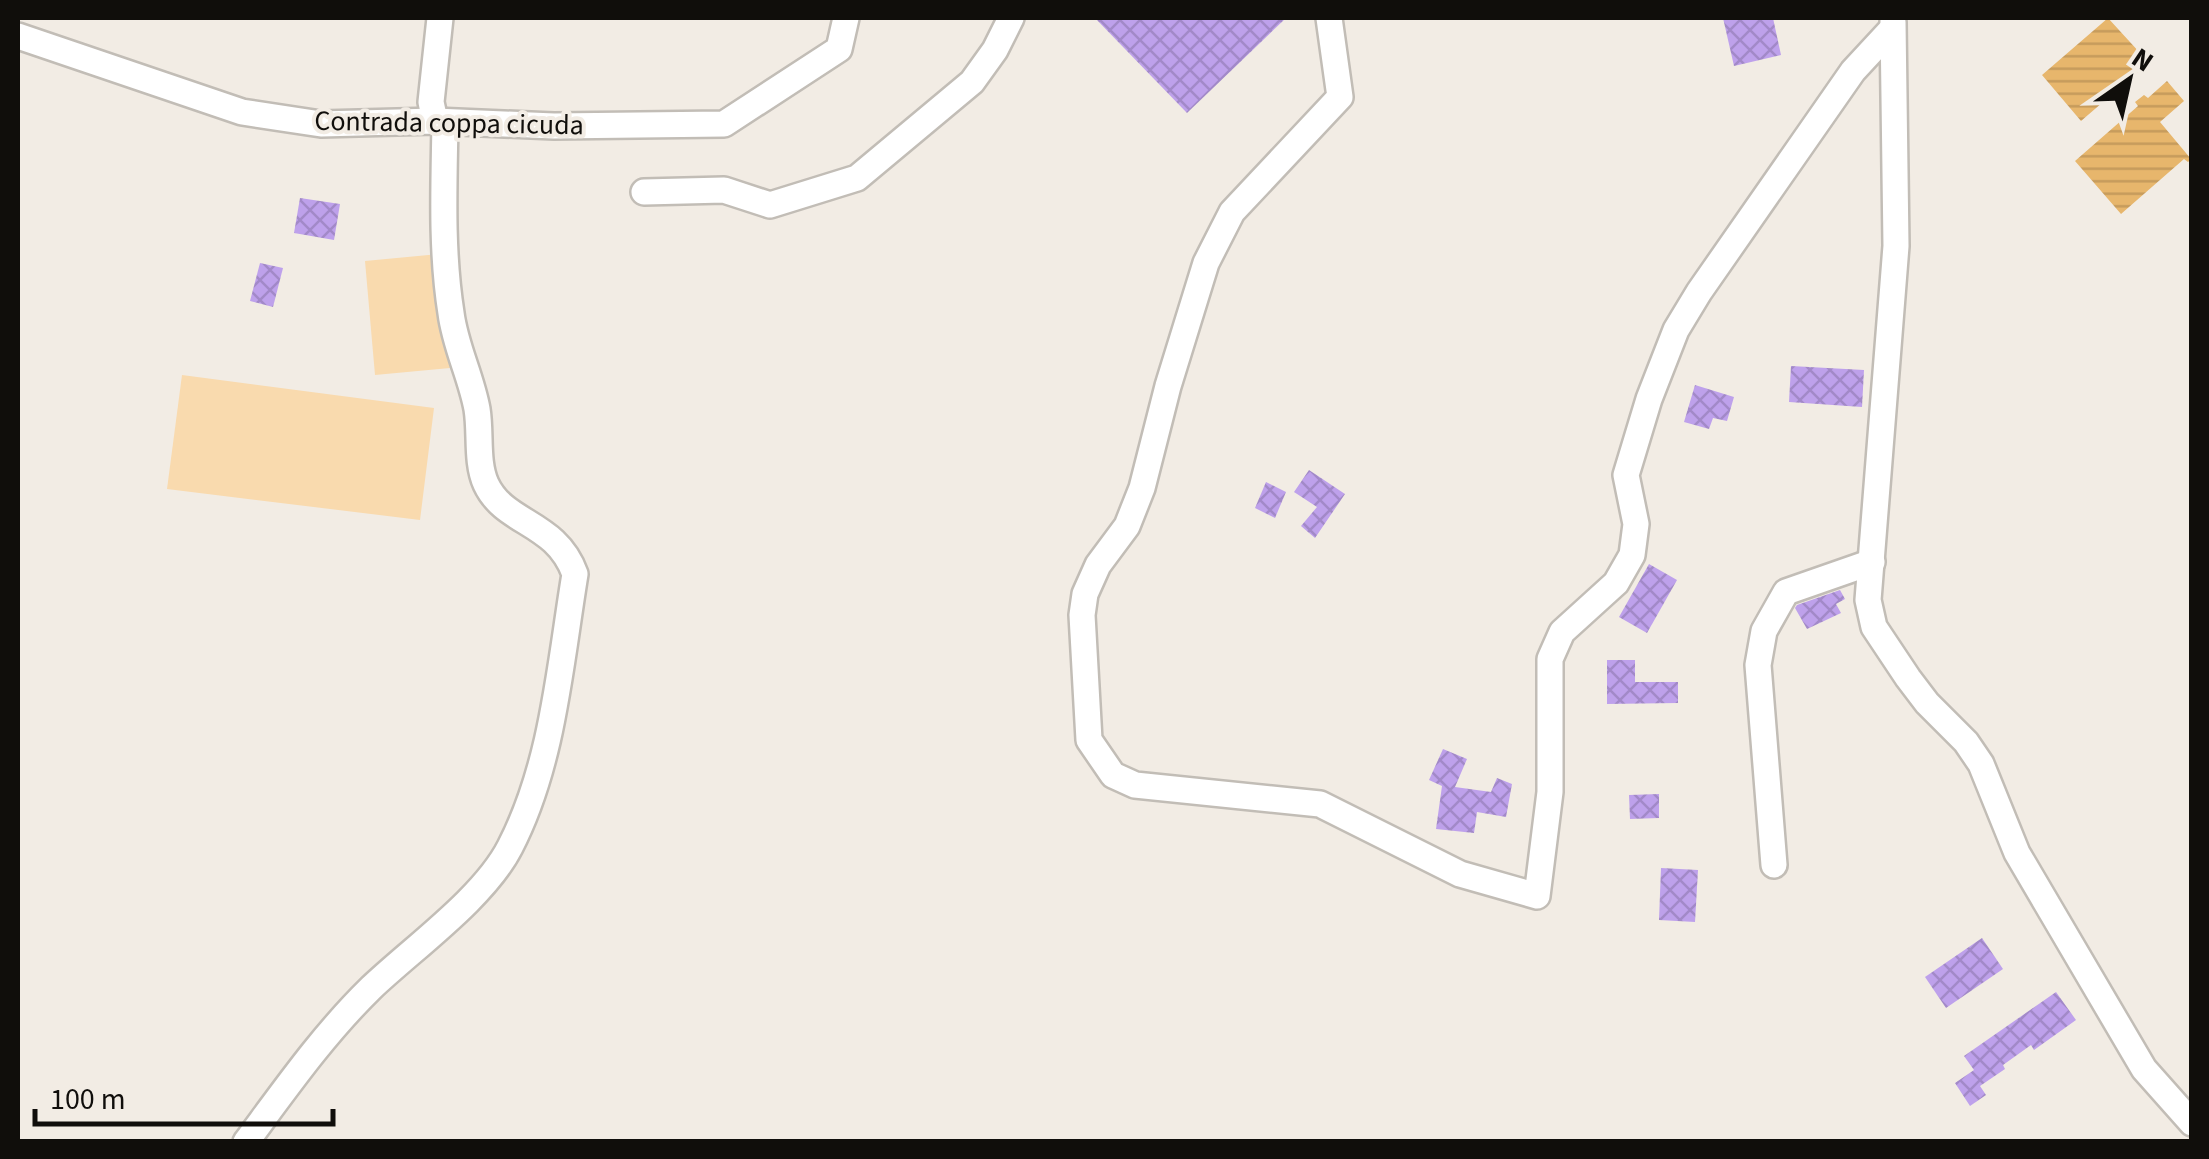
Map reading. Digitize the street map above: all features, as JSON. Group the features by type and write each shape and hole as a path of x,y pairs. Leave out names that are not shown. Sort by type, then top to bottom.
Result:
{"street":[{"path":"246,1142 318,1043 480,886 508,851 541,768 575,574 569,556 556,540 493,496 484,481 477,408 451,315 440,122 431,102 440,18"},
{"name":"Contrada coppa cicuda","path":"18,36 242,112 321,124 724,124 839,49 846,18"},
{"path":"644,192 724,190 770,205 858,178 972,82 996,50 1010,18"},
{"path":"1328,18 1340,97 1232,212 1206,263 1128,526 1098,565 1085,594 1082,615 1089,740 1113,775 1135,785 1320,804 1460,874 1537,896 1550,792 1550,659 1562,632 1616,584 1632,554 1636,524 1626,475 1676,330 1853,71 1892,24"},
{"path":"1892,24 1896,246 1868,600 1874,626 1926,703 1966,742 2056,924 2144,1069 2192,1123"},
{"path":"1774,865 1758,665 1764,631 1786,592 1872,562"}],"shaded area":[{"path":"2108,18 2151,65 2146,65 2081,121 2042,75"},
{"path":"2167,81 2184,101 2160,122 2191,159 2184,159 2121,214 2075,161 2138,106 2135,102 2144,95 2148,98"},
{"path":"439,254 450,368 375,375 365,261"},
{"path":"182,375 434,408 420,520 167,489"}],"building":[{"path":"1095,18 1286,18 1187,113"},
{"path":"1723,18 1773,18 1781,55 1734,66"},
{"path":"300,198 340,204 334,240 294,233"},
{"path":"260,263 283,268 273,307 250,301"},
{"path":"1791,366 1864,370 1862,407 1789,402"},
{"path":"1695,385 1734,397 1727,421 1713,418 1709,429 1684,422"},
{"path":"1309,470 1345,494 1315,538 1301,526 1317,507 1294,492"},
{"path":"1266,482 1286,492 1275,518 1255,508"},
{"path":"1649,564 1677,580 1647,633 1619,617"},
{"path":"1840,590 1845,599 1836,604 1841,613 1807,629 1797,605"},
{"path":"1607,660 1635,660 1635,682 1678,682 1678,703 1607,704"},
{"path":"1443,749 1467,759 1455,787 1491,792 1497,778 1512,784 1506,817 1477,812 1474,833 1436,829 1442,786 1429,780"},
{"path":"1659,794 1659,818 1630,819 1629,795"},
{"path":"1661,868 1698,870 1695,922 1659,920"},
{"path":"1982,938 2003,969 1946,1008 1925,977"},
{"path":"2056,992 2076,1020 2034,1050 2031,1045 2003,1065 2005,1069 1980,1086 1986,1095 1970,1106 1955,1083 1974,1070 1964,1056"}]}
